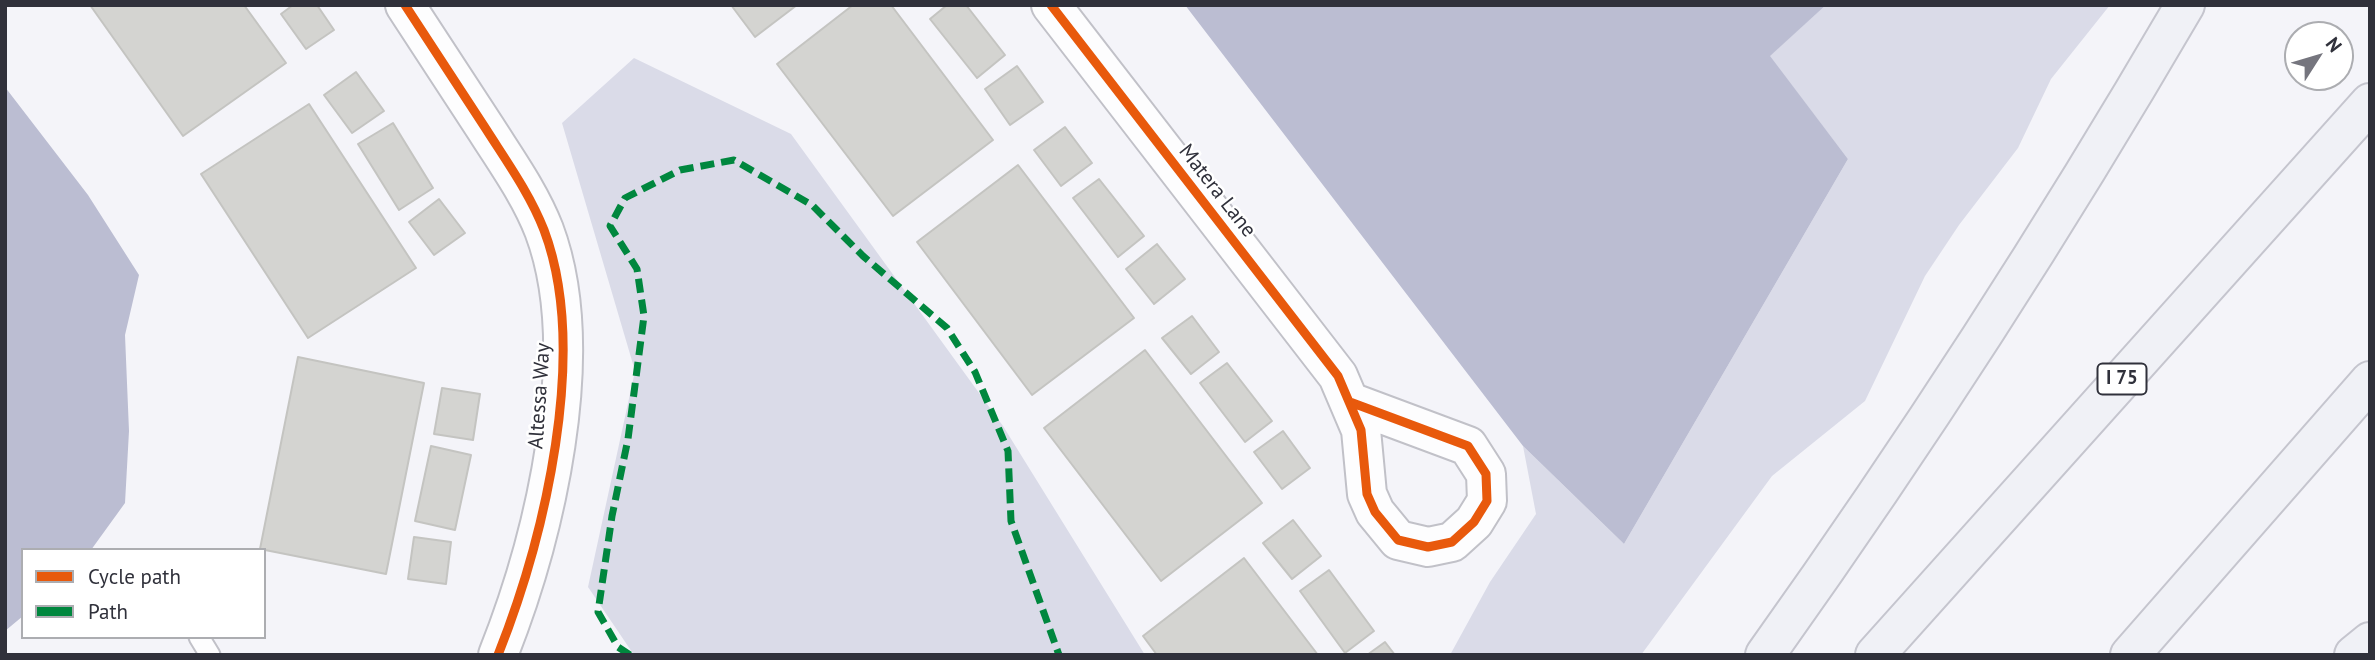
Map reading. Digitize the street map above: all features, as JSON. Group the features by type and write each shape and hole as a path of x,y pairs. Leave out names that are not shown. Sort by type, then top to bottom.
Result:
{"highway":[{"path":"1765,655 1904,456 1979,341 2185,5"},
{"name":"I 75","path":"1875,655 2370,103"},
{"path":"2130,655 2370,381"},
{"path":"2354,655 2370,642"}],"street":[{"name":"Altessa Way","path":"405,5 522,183 545,232 558,294 564,355 552,464 537,542 498,655"},
{"name":"Matera Lane","path":"1051,5 1338,376 1350,402"}],"lane":[{"path":"200,639 210,655"}],"shaded area":[{"path":"1826,5 2110,5 2051,79 2018,148 1959,225 1925,276 1865,401 1772,476 1641,655 1450,655 1490,582 1536,514 1523,446 1624,544 1848,159 1769,56"},
{"path":"634,58 791,134 1003,426 1145,655 634,655 588,587 635,371 562,123"}],"water":[{"path":"1185,5 1826,5 1770,56 1848,159 1624,544 1523,446"},
{"path":"5,87 88,195 139,275 125,335 129,431 125,503 92,548 21,548 21,618 5,631"}],"building":[{"path":"90,5 244,5 286,63 183,136"},
{"path":"293,5 317,5 334,30 306,49 281,14"},
{"path":"731,5 797,5 755,37"},
{"path":"853,5 891,5 993,140 893,216 777,64"},
{"path":"947,5 966,5 1005,55 977,78 930,19"},
{"path":"1017,66 1043,102 1010,125 985,89"},
{"path":"356,72 384,111 352,133 324,95"},
{"path":"309,104 416,268 308,338 201,174"},
{"path":"393,123 433,188 399,210 358,144"},
{"path":"1065,127 1092,163 1061,186 1034,150"},
{"path":"1018,165 1134,318 1032,395 917,242"},
{"path":"1099,179 1144,236 1118,257 1073,198"},
{"path":"439,199 465,233 434,255 409,222"},
{"path":"1157,244 1185,279 1154,304 1126,269"},
{"path":"1192,316 1219,352 1191,374 1162,338"},
{"path":"1145,350 1262,503 1161,581 1044,428"},
{"path":"298,357 424,383 386,574 260,548"},
{"path":"1227,363 1272,421 1245,442 1200,383"},
{"path":"442,388 480,394 473,440 434,434"},
{"path":"1283,431 1310,468 1282,489 1254,452"},
{"path":"431,446 471,455 455,530 415,521"},
{"path":"1293,520 1321,556 1292,579 1263,543"},
{"path":"414,537 451,542 446,584 408,579"},
{"path":"1244,558 1318,655 1157,655 1143,636"},
{"path":"1329,570 1374,631 1345,653 1300,591"},
{"path":"1385,642 1395,655 1367,655"}],"marked path":[{"path":"630,655 618,647 598,612 612,516 628,439 644,316 637,269 610,226 625,198 680,170 734,160 812,205 863,256 947,328 975,372 1008,451 1011,521 1059,655"}],"cycle path":[{"path":"405,5 525,191 544,230 557,279 563,332 562,388 556,445 531,557 498,655"},
{"path":"1051,5 1338,376 1361,430 1367,494 1375,512 1398,540 1428,547 1452,542 1474,522 1487,501 1486,474 1468,446 1350,402"}]}
